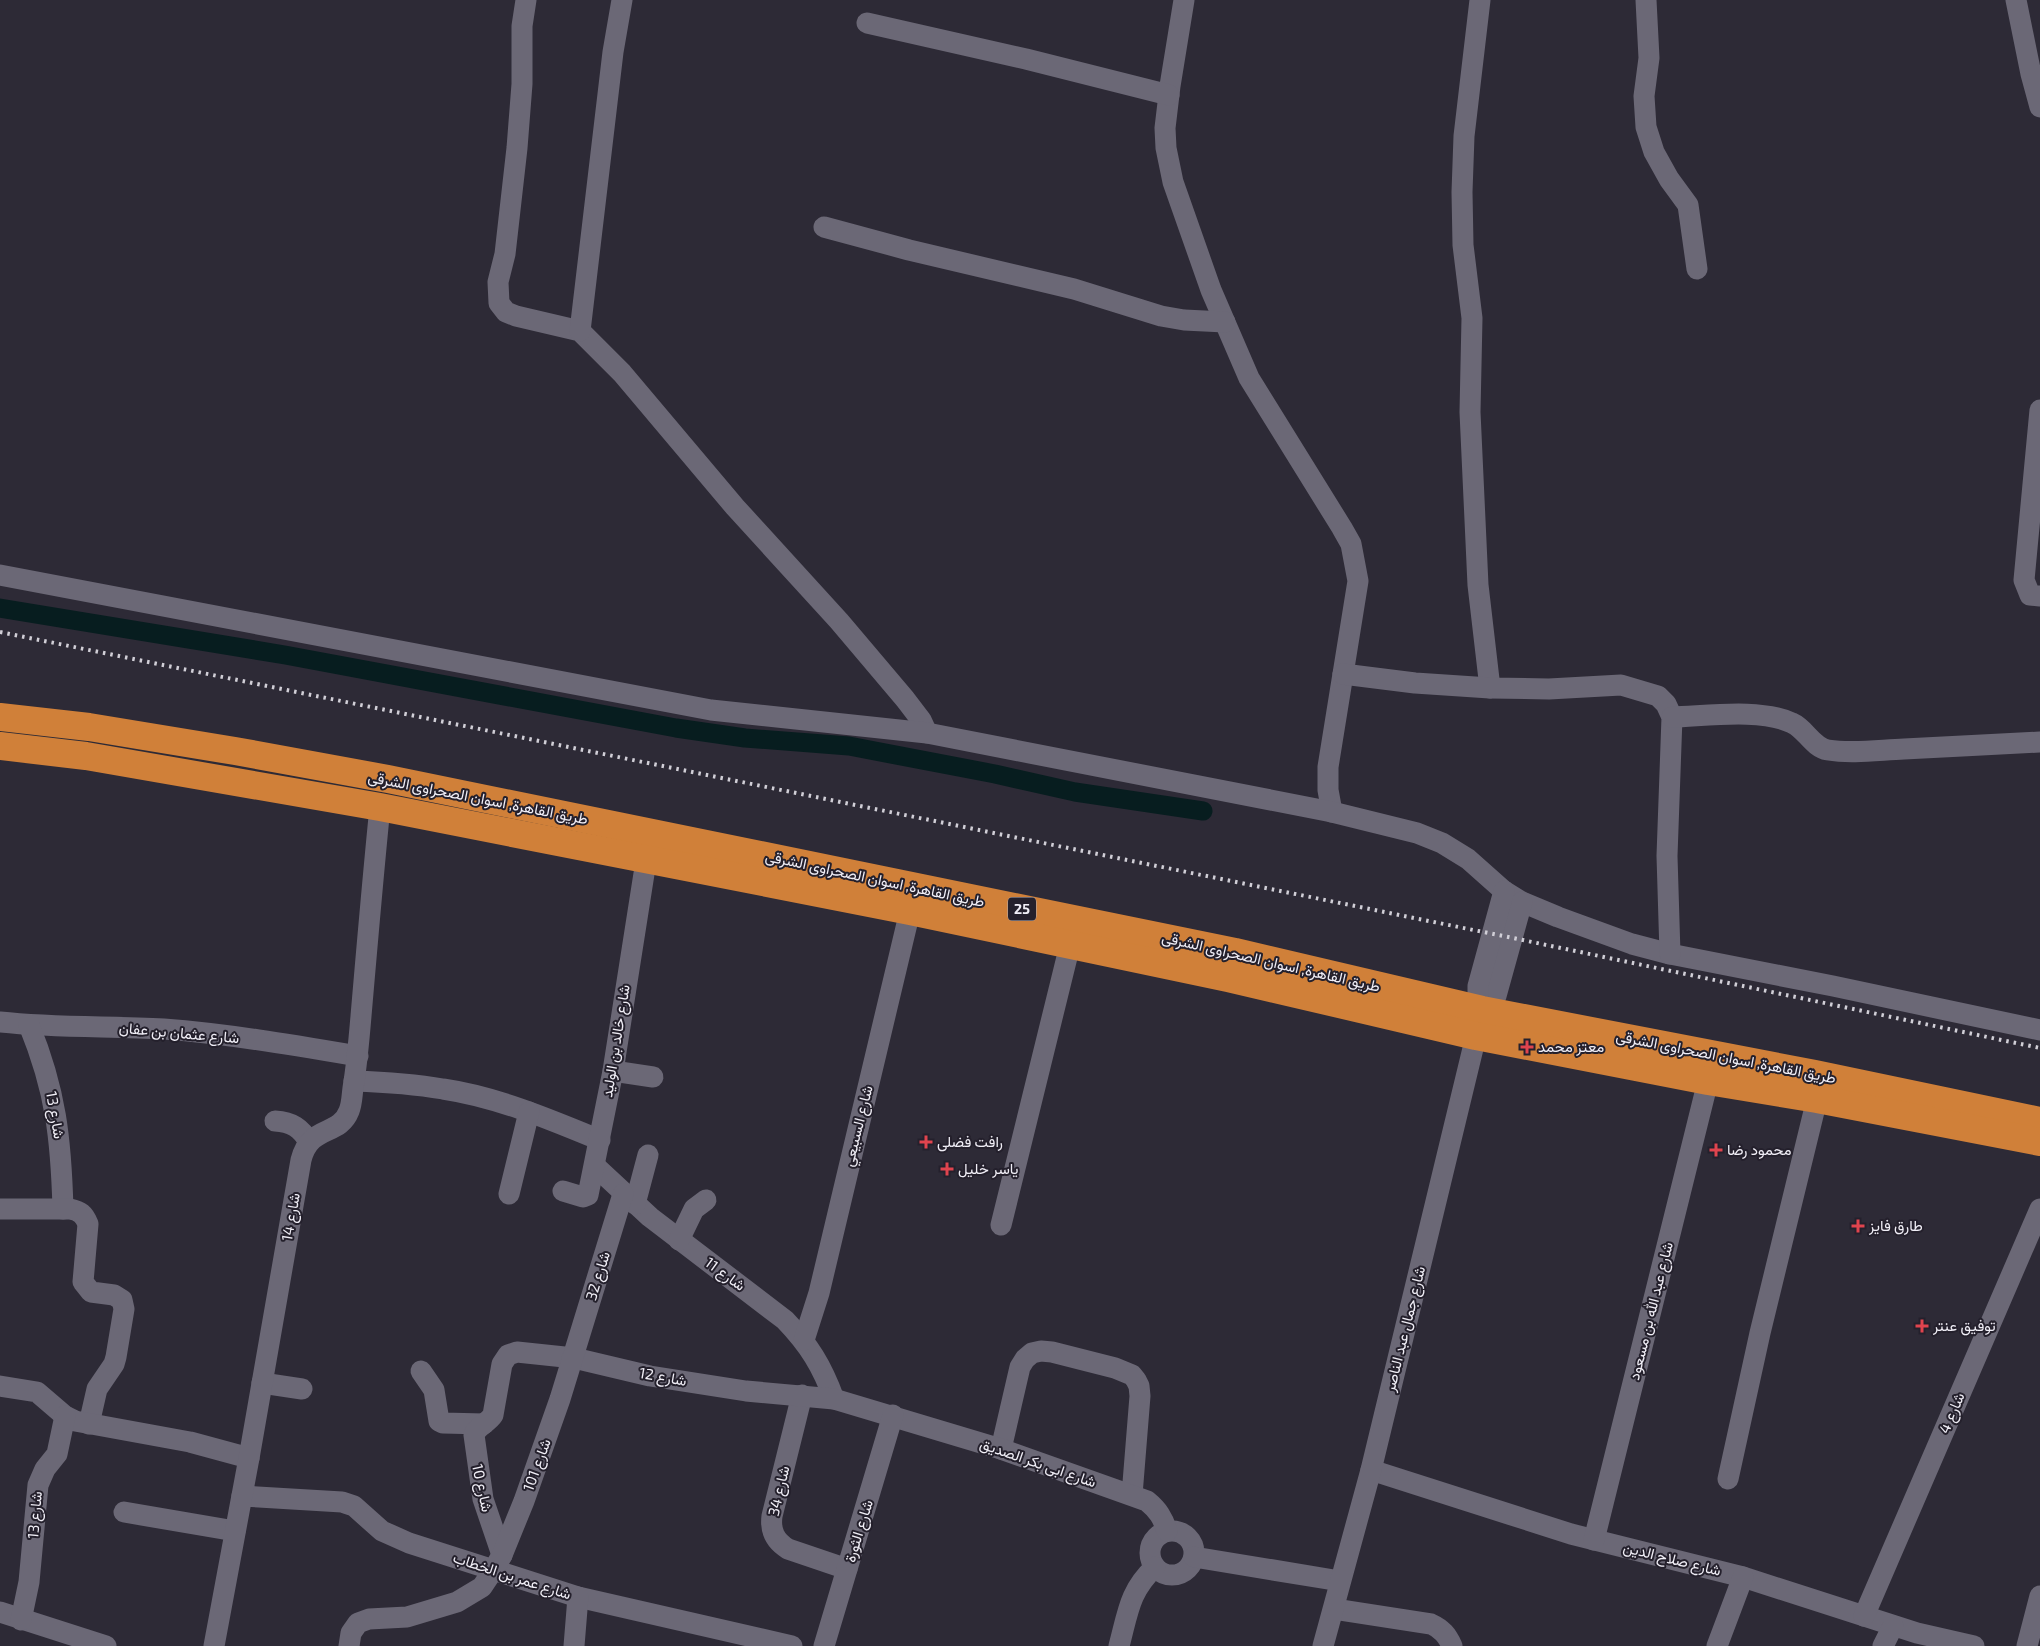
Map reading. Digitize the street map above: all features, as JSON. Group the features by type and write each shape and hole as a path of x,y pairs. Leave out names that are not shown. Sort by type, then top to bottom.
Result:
{"highway":[{"name":"طريق القاهرة, اسوان الصحراوى الشرقى","path":"0,717 89,727 235,750 388,779 1235,952 1479,1023 1708,1081 1817,1099 2040,1142"},
{"name":"طريق القاهرة, اسوان الصحراوى الشرقى","path":"0,746 86,756 380,807 646,861 910,911 1228,978 1479,1023 1815,1074 2040,1121"}],"street":[{"path":"526,0 522,26 522,84 517,148 505,254 498,282 498,299 502,309 516,316 580,331 622,373 735,507 839,620 905,699 921,720 927,733"},
{"path":"580,331 613,52 622,0"},
{"path":"1184,0 1165,128 1169,169 1211,290 1250,378 1292,448 1329,504 1351,544 1358,581 1328,767 1328,790 1332,812"},
{"path":"1480,0 1464,136 1462,192 1464,245 1472,318 1470,412 1478,585 1490,688"},
{"path":"1646,0 1649,58 1644,96 1646,127 1654,152 1669,179 1688,205 1697,270"},
{"path":"2016,0 2031,74 2040,107"},
{"path":"867,22 1169,95"},
{"path":"824,227 909,250 1074,289 1161,316 1184,320 1225,322"},
{"path":"2040,410 2024,580 2030,595 2040,596"},
{"path":"0,575 711,710 927,733 1332,812 1417,833 1442,843 1468,859 1504,891 1522,902 1595,931 1670,954 2040,1030"},
{"path":"1343,674 1415,683 1490,688 1621,685 1658,696 1666,704 1672,717 1667,856 1670,954"},
{"path":"1672,717 1742,714 1764,716 1793,723 1802,729 1816,745 1828,750 1860,751 2040,742"},
{"path":"275,1121 286,1122 296,1126 304,1133 309,1142 316,1136 340,1124 350,1110 358,1056 380,807"},
{"name":"شارع خالد بن الوليد","path":"563,1191 586,1197 588,1195 612,1071 646,861"},
{"name":"شارع جمال عبد الناصر","path":"1479,1023 1478,986 1504,891"},
{"name":"شارع جمال عبد الناصر","path":"1323,1646 1371,1470 1479,1023 1496,996 1522,902"},
{"name":"شارع السبيعي","path":"804,1340 819,1293 910,911"},
{"path":"1001,1225 1070,945"},
{"name":"شارع عثمان بن عفان","path":"0,1022 29,1025 174,1030 358,1056"},
{"name":"شارع 13","path":"29,1025 43,1059 55,1104 62,1159 63,1209"},
{"path":"612,1071 653,1077"},
{"path":"354,1080 443,1089 529,1112 600,1140"},
{"name":"شارع عبد الله بن مسعود","path":"1594,1540 1708,1081"},
{"path":"1728,1479 1760,1333 1817,1099"},
{"path":"509,1194 529,1112"},
{"name":"شارع 14","path":"214,1646 301,1160 303,1151 309,1142"},
{"name":"شارع 32","path":"574,1358 629,1198 648,1155"},
{"name":"شارع 11","path":"595,1166 629,1198 679,1240 786,1320 804,1340 816,1358 834,1399"},
{"path":"679,1240 694,1209 706,1200"},
{"path":"0,1209 78,1210 85,1216 88,1224 82,1276 86,1288 91,1292 119,1296 124,1304 114,1364 97,1388 89,1424"},
{"name":"شارع 4","path":"1864,1616 2040,1209"},
{"path":"1001,1449 1020,1367 1032,1353 1041,1351 1052,1352 1115,1368 1132,1375 1139,1386 1140,1409 1132,1495"},
{"name":"شارع 12","path":"484,1424 493,1415 502,1364 508,1355 517,1352 574,1358 650,1376 746,1391 834,1399 893,1415"},
{"name":"شارع 101","path":"349,1646 354,1628 364,1621 407,1617 444,1607 470,1595 482,1586 498,1562 543,1450 574,1358"},
{"path":"421,1371 434,1390 439,1421 444,1423 484,1424"},
{"path":"262,1383 302,1389"},
{"path":"0,1386 37,1392 75,1422 190,1442 249,1458"},
{"name":"شارع 34","path":"802,1395 772,1516 772,1532 782,1545 788,1548 847,1569"},
{"name":"شارع الثورة","path":"824,1646 893,1415"},
{"name":"شارع ابى بكر الصديق","path":"893,1415 1001,1449 1147,1501 1157,1509 1167,1532"},
{"name":"شارع 13","path":"21,1620 29,1582 38,1485 45,1469 57,1454 65,1416"},
{"name":"شارع 10","path":"484,1424 476,1430 474,1435 476,1460 498,1562"},
{"name":"شارع صلاح الدين","path":"1371,1470 1594,1540 1743,1577 1893,1626 1974,1646"},
{"name":"شارع عمر بن الخطاب","path":"242,1496 342,1502 354,1506 382,1531 409,1543 498,1562 578,1597 792,1646"},
{"path":"124,1512 235,1531"},
{"path":"1167,1532 1181,1533 1187,1537 1194,1550 1194,1557 1187,1570 1181,1574 1167,1575 1154,1567 1151,1560 1151,1546 1160,1534 1167,1532"},
{"path":"1194,1557 1340,1581"},
{"path":"1119,1646 1134,1592 1139,1583 1154,1567"},
{"path":"1717,1646 1743,1577"},
{"path":"2027,1646 2040,1596"},
{"path":"574,1646 578,1597"},
{"path":"1334,1609 1431,1624 1448,1636 1452,1646"},
{"path":"0,1612 106,1646"},
{"path":"1883,1646 1893,1626"}],"waterway":[{"path":"0,608 285,655 676,728 745,738 849,746 995,774 1075,792 1203,811"}],"railway":[{"path":"0,632 1513,938 2040,1048"}],"place":[{"name":"معتز محمد","path":"1527,1047"},
{"name":"رافت فضلى","path":"926,1142"},
{"name":"محمود رضا","path":"1716,1150"},
{"name":"ياسر خليل","path":"947,1169"},
{"name":"طارق فايز","path":"1858,1226"},
{"name":"توفيق عنتر","path":"1922,1326"}]}
